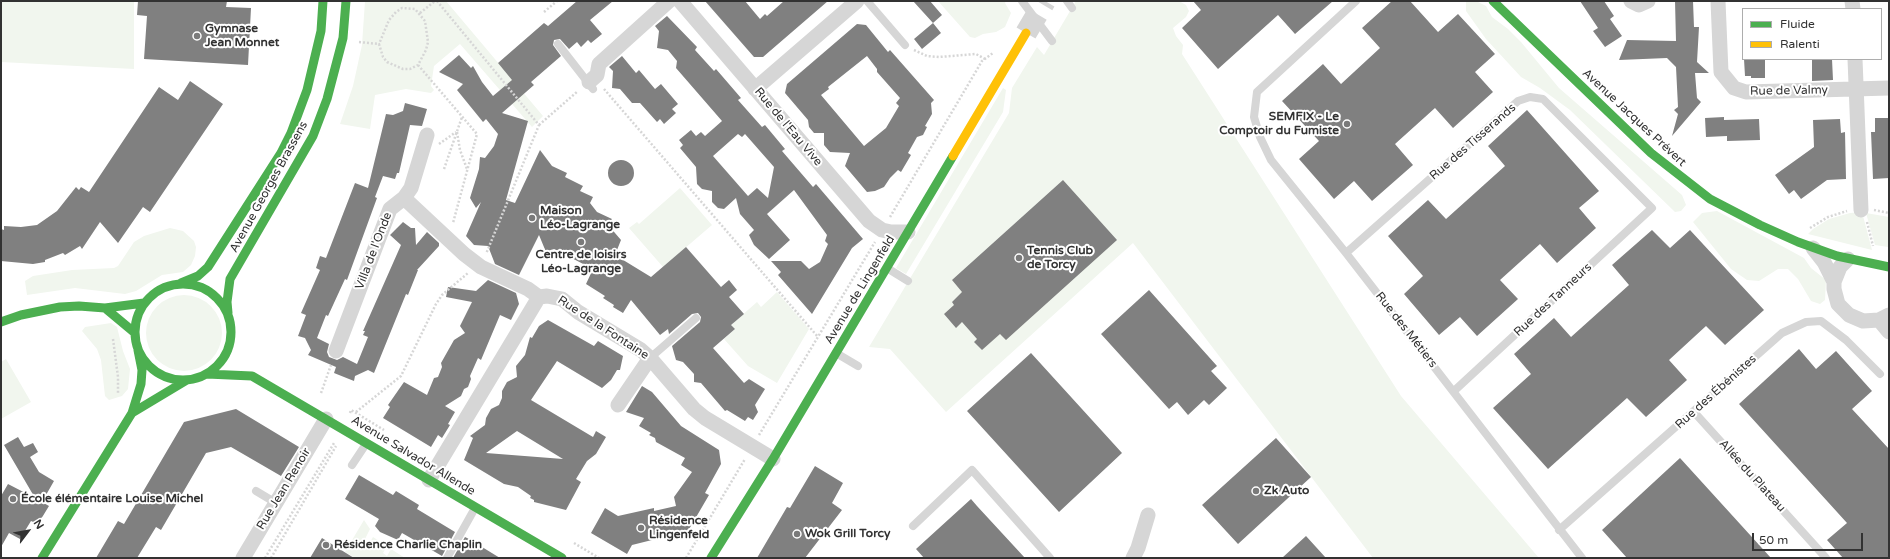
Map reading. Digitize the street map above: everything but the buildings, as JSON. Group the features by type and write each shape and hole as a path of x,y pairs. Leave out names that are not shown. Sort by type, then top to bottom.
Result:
{"main road":[{"name":"Avenue Georges Brassens","path":"181,283 198,276 208,267 281,153 291,134 308,90 321,31 323,1"},
{"name":"Avenue Georges Brassens","path":"228,313 227,302 230,279 313,136 327,99 344,38 346,1"},
{"name":"Avenue Jacques Prévert","path":"1493,1 1634,137 1680,178 1736,213 1812,247 1848,259 1889,267"},
{"name":"Avenue de Lingenfeld","path":"711,558 773,459 1026,33"},
{"path":"42,558 132,412 141,384 142,370 135,333 137,317 144,303 154,292 167,286 181,283 195,285 209,290 220,300 228,313 232,328 231,343 225,357 215,369 207,374 187,380 132,412"},
{"path":"1,322 21,315 60,307 79,306 105,308 144,303"},
{"path":"105,308 135,333"},
{"path":"231,343 237,352"},
{"path":"138,350 146,363 158,373 172,379 187,380"},
{"name":"Avenue Salvador Allende","path":"244,363 252,376"},
{"name":"Avenue Salvador Allende","path":"207,374 252,376 562,558"}],"street":[{"path":"592,83 597,75 599,64 669,1"},
{"name":"Rue de l'Eau Vive","path":"680,1 861,213 876,227 882,230"},
{"path":"755,89 857,1"},
{"path":"1631,1 1640,5 1648,1"},
{"name":"Rue de Valmy","path":"1718,1 1721,72 1734,88 1746,92 1889,88"},
{"path":"1855,60 1862,210"},
{"name":"Villa de l'Onde","path":"336,351 390,209 404,198 411,188 426,135"},
{"name":"Rue de la Fontaine","path":"404,198 479,266 528,289 539,298"},
{"path":"882,230 891,232 908,232"},
{"path":"1812,247 1824,262 1834,282"},
{"path":"1848,259 1840,267 1834,282 1834,289 1838,304 1849,316 1863,321 1884,317 1889,332"},
{"name":"Rue de la Fontaine","path":"429,480 539,298 547,296 562,299 578,312 621,337 650,358 694,409 705,418 773,459"},
{"path":"618,405 650,358"},
{"name":"Rue Jean Renoir","path":"243,558 326,419"},
{"path":"1133,558 1138,548 1148,515"}],"lane":[{"path":"867,1 905,44"},
{"path":"1022,1 1052,41"},
{"name":"Rue des Métiers","path":"1356,1 1256,92 1254,117 1260,137 1271,160 1454,391 1559,530 1582,558"},
{"path":"558,44 592,83"},
{"name":"Rue des Tisserands","path":"1346,253 1518,102 1530,97 1543,99 1652,208"},
{"name":"Rue des Tanneurs","path":"1454,391 1652,208"},
{"path":"886,268 908,281"},
{"path":"650,358 696,318"},
{"name":"Rue des Ébénistes","path":"1559,530 1782,333 1806,322 1821,321 1846,340 1880,374"},
{"path":"836,353 858,366"},
{"name":"Allée du Plateau","path":"1694,412 1826,558"},
{"path":"352,465 366,443"},
{"path":"913,526 972,470 1050,558"},
{"path":"256,491 276,502"},
{"path":"447,558 476,508"}],"path":[{"path":"420,13 436,1 539,126"},
{"path":"544,12 557,1"},
{"path":"409,8 415,9 420,13 425,21 428,42 424,55 418,65 410,69 395,67 387,62 383,57 379,44 384,29 396,12 409,8"},
{"path":"357,42 379,44"},
{"path":"905,44 916,52 927,56 939,57 976,54 985,58"},
{"path":"686,558 985,58 997,49"},
{"path":"418,65 477,134 452,227"},
{"path":"265,558 343,429 356,413 402,376 442,294 479,266 539,126 592,83 818,337"},
{"path":"444,169 462,117"},
{"path":"456,131 460,150 467,169"},
{"path":"1862,210 1873,246 1880,248"},
{"path":"1806,231 1814,224 1836,214 1862,210 1889,213"},
{"path":"113,338 118,377 118,397"},
{"path":"321,393 336,351"},
{"path":"271,558 343,429"}],"shaded area":[{"path":"1,1 134,1 134,69 1,62"},
{"path":"365,1 446,1 543,116 532,127 460,44 434,66 431,86 434,90 431,93 406,89 375,95 370,129 340,124 353,86 362,45"},
{"path":"938,1 1006,1 1005,3 1011,13 1005,27 996,32 983,34 975,38 970,37"},
{"path":"1076,1 1179,1 1186,5 1189,11 1186,17 1173,28 1176,36 1183,45 1182,54 1401,396 1539,558 1373,558 1133,243 946,412 890,349 869,347 1009,113 1012,88 1037,47 1044,55"},
{"path":"1466,1 1476,1 1486,6 1492,17 1508,29 1521,42 1559,88 1682,195 1686,205 1681,211 1675,212 1570,110 1540,88 1521,77 1486,39 1466,11"},
{"path":"1003,88 1006,90 1003,112 906,274 896,268"},
{"path":"680,188 712,225 663,267 629,228 637,222 639,224"},
{"path":"1717,211 1804,258 1811,268 1826,280 1825,300 1820,304 1811,301 1798,279 1788,269 1778,269 1759,281 1747,280 1731,269 1693,222 1702,213"},
{"path":"1862,212 1872,250 1808,234 1829,219 1850,213"},
{"path":"1866,213 1889,217 1888,247 1875,245"},
{"path":"170,228 183,231 194,241 196,247 195,256 191,265 183,272 162,275 136,291 125,294 75,288 27,295 25,281 33,276 72,270 114,268 118,266 134,242 144,236"},
{"path":"777,292 809,329 777,383 748,366 724,339 735,329 731,325 757,302 761,307"},
{"path":"184,295 198,298 211,306 219,319 222,333 219,347 211,360 198,368 184,371 170,368 157,360 149,347 146,333 149,319 157,306 170,298"},
{"path":"111,323 117,327 123,351 130,369 128,389 122,396 109,400 105,396 101,360 97,349 82,331 85,327"},
{"path":"6,359 31,402 1,419 1,362"},
{"path":"364,520 370,529 364,541 369,544 373,537 387,546 383,553 387,556 391,549 405,558 351,558 352,556 345,552"}],"tunnel":[{"path":"1026,33 1045,1"}],"traffic: fast":[{"path":"181,283 198,276 208,267 281,153 291,133 307,90 321,31 323,1"},
{"path":"228,313 227,302 230,279 313,136 327,99 343,38 346,1"},
{"path":"1493,1 1651,153 1710,199 1760,225 1798,242 1837,256 1889,267"},
{"path":"711,558 773,459 953,156"},
{"path":"183,284 201,287 217,298 228,314 231,332 228,350 217,366 201,377 183,380 165,377 149,366 138,350 135,332 138,314 149,298 165,287 183,284"},
{"path":"1,322 21,315 60,307 79,306 105,308 144,303"},
{"path":"105,308 135,333"},
{"path":"42,558 132,413 141,384 142,370 138,350"},
{"path":"207,374 252,376 562,558"},
{"path":"132,413 187,380"}],"traffic: slow":[{"path":"953,156 1026,33"}],"place":[{"name":"Gymnase Jean Monnet","path":"197,36"},
{"name":"SEMFIX - Le Comptoir du Fumiste","path":"1347,124"},
{"name":"Maison Léo-Lagrange","path":"532,218"},
{"name":"Centre de loisirs Léo-Lagrange","path":"581,242"},
{"name":"Tennis Club de Torcy","path":"1019,258"},
{"name":"Zk Auto","path":"1256,491"},
{"name":"École élémentaire Louise Michel","path":"13,499"},
{"name":"Résidence Lingenfeld","path":"641,528"},
{"name":"Wok Grill Torcy","path":"797,534"},
{"name":"Résidence Charlie Chaplin","path":"326,545"}]}
